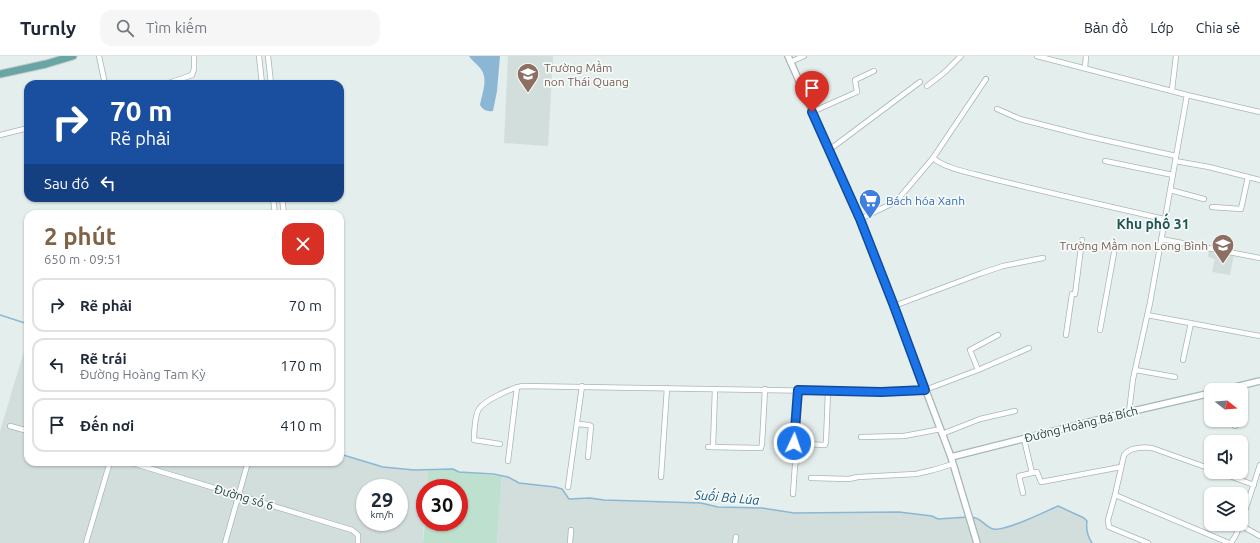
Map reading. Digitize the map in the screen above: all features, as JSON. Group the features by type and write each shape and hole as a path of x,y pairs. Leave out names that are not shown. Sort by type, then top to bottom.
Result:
{"main road":[{"path":"0,74 46,64 73,56"}],"street":[{"path":"99,56 104,80"},
{"path":"178,80 192,75 194,69 194,56"},
{"path":"259,56 262,80"},
{"path":"268,56 271,80"},
{"path":"788,56 860,219 894,306 951,457 976,543"},
{"path":"790,62 804,56"},
{"path":"927,86 945,72 961,56"},
{"path":"1037,56 1187,95 1260,112"},
{"path":"1085,68 1086,56"},
{"path":"1172,90 1176,56"},
{"path":"812,112 856,92 855,80 874,71"},
{"path":"860,219 891,204 900,197 933,158 986,79"},
{"path":"829,150 920,82"},
{"path":"1129,412 1135,370 1147,315 1187,95"},
{"path":"997,109 1020,119 1260,180"},
{"path":"0,135 24,129"},
{"path":"933,158 936,161 962,170 1044,192 1164,220"},
{"path":"1104,161 1173,175"},
{"path":"1212,207 1241,209 1248,177"},
{"path":"1170,190 1204,199"},
{"path":"1161,239 1260,258"},
{"path":"1066,335 1082,240"},
{"path":"1100,330 1114,252"},
{"path":"894,306 982,273 1010,264 1043,258"},
{"path":"1147,315 1260,336"},
{"path":"1184,360 1191,323"},
{"path":"978,370 970,350 998,335"},
{"path":"500,444 474,440 478,411 481,406 499,395 517,387 531,385 881,392 925,390 978,370 1029,348"},
{"path":"1135,370 1176,377"},
{"path":"1248,385 1260,382"},
{"path":"568,487 582,386"},
{"path":"508,461 517,387"},
{"path":"661,477 667,388"},
{"path":"715,389 710,447 761,448 765,389"},
{"path":"798,390 794,443 826,445 828,391"},
{"name":"Đường Hoàng Bá Bích","path":"951,457 1204,395"},
{"path":"861,437 904,436 942,431 980,419 1015,411"},
{"path":"577,424 591,426 588,457"},
{"path":"10,426 24,430"},
{"path":"1024,439 1032,473"},
{"path":"794,494 795,465 797,461 798,444"},
{"path":"1148,543 1109,527 1108,520 1126,452 1144,447 1152,448 1204,467"},
{"path":"811,478 850,479 858,477 916,474 953,464"},
{"path":"1248,503 1260,465"},
{"path":"86,543 109,466"},
{"name":"Đường số 6","path":"142,466 356,532 358,535 358,543"},
{"path":"224,543 247,466"},
{"path":"1023,493 1019,476 1037,472 1041,482 1044,482 1121,467"},
{"path":"1238,479 1254,485"},
{"path":"1115,495 1230,543 1238,531"},
{"path":"1248,528 1260,536"},
{"path":"570,543 571,530"},
{"path":"735,543 736,537"}],"shaded area":[{"name":"Trường Mầm non Thái Quang","path":"508,56 553,56 548,146 504,143"},
{"name":"Trường Mầm non Long Bình","path":"1209,250 1234,255 1230,275 1212,272 1215,259 1208,257"},
{"path":"24,351 24,466 344,466 344,455 383,467 414,470 428,469 427,479 416,479 416,531 423,531 423,543 0,543 0,431"},
{"path":"502,476 508,477 519,483 562,489 569,499 590,498 604,500 701,503 718,507 762,508 794,513 899,512 932,516 939,519 974,517 993,529 1000,529 1014,525 1058,506 1084,518 1087,521 1086,526 1088,536 1092,543 497,543"}],"green space":[{"path":"428,469 453,469 459,472 502,476 497,543 423,543 424,531 468,531 468,479 427,479"}],"water":[{"path":"469,56 500,56 497,91 493,111 485,110 480,105 484,86 484,76 480,68"}],"waterway":[{"name":"Suối Bà Lúa","path":"0,315 24,323"},
{"name":"Suối Bà Lúa","path":"344,455 383,467 414,470 453,469 459,472 493,474 508,477 519,483 562,489 569,499 590,498 604,500 701,503 718,507 762,508 794,513 899,512 932,516 938,519 968,517"},
{"name":"Suối Bà Lúa","path":"971,517 978,519 990,528 999,529 1016,524 1058,506 1084,518 1087,521 1089,538 1092,543"}],"place":[{"name":"Trường Mầm non Thái Quang","path":"528,94"},
{"name":"Bách hóa Xanh","path":"870,220"},
{"name":"Trường Mầm non Long Bình","path":"1223,264"}],"district":[{"name":"Khu phố 31","path":"1153,224"}],"route":[{"path":"794,443 798,390 881,392 925,390 860,219 812,112"}]}
